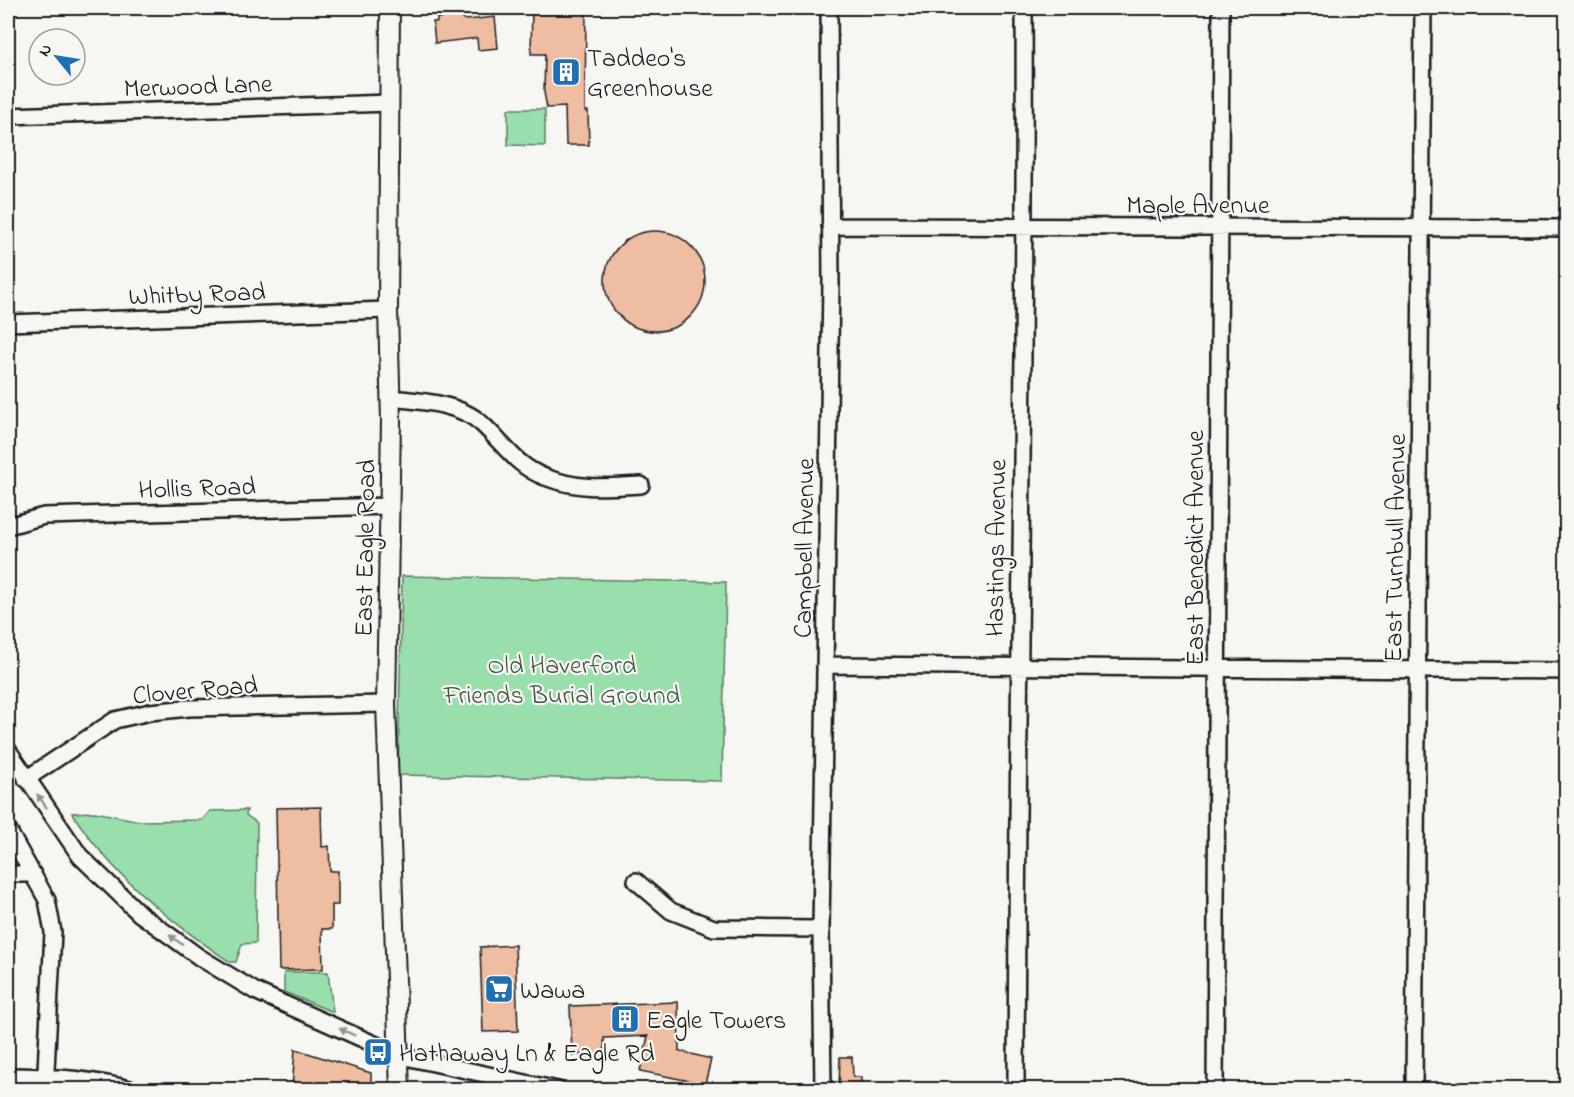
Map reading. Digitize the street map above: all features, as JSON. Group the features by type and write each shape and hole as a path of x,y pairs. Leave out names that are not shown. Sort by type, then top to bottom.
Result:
{"main road":[{"name":"East Eagle Road","path":"390,8 388,310 390,594 386,704 401,1056 400,1089"}],"street":[{"name":"Campbell Avenue","path":"823,1089 821,928 830,226 829,8"},
{"name":"Hastings Avenue","path":"1016,1089 1017,668 1025,228 1024,8"},
{"name":"East Benedict Avenue","path":"1215,1089 1221,8"},
{"name":"East Turnbull Avenue","path":"1414,1089 1423,8"},
{"name":"Merwood Lane","path":"8,116 390,103"},
{"name":"Maple Avenue","path":"830,226 1566,228"},
{"name":"Whitby Road","path":"8,323 388,310"},
{"path":"390,398 442,404 481,422 509,455 543,476 582,488 641,485"},
{"name":"Hollis Road","path":"8,526 44,516 389,506"},
{"path":"825,665 1566,671"},
{"name":"Clover Road","path":"26,779 115,720 150,712 189,708 386,704"},
{"path":"8,750 80,856 140,914 199,957 255,991 401,1056 558,1089"},
{"path":"8,830 47,900 53,932 46,1083"},
{"path":"8,874 33,874"},
{"path":"636,881 671,911 714,928 821,928"},
{"path":"8,1076 46,1083 110,1083 134,1089"}],"green space":[{"path":"508,109 545,109 545,146 508,145"},
{"name":"Old Haverford Friends Burial Ground","path":"402,576 726,582 722,781 398,775"},
{"path":"247,810 246,815 257,823 256,943 242,944 236,962 230,962 207,946 143,895 105,857 72,813 95,812 140,821 202,820 210,811"},
{"path":"284,972 328,972 333,1012 284,992"}],"building":[{"name":"Taddeo's Greenhouse","path":"532,8 586,8 585,111 588,111 589,145 566,145 565,107 547,108 544,92 545,54 531,54"},
{"path":"463,15 463,19 467,20 495,17 498,48 478,50 477,38 435,43 433,22 437,22 437,18"},
{"path":"655,231 674,235 690,246 701,262 705,281 701,300 690,316 674,327 655,331 636,327 620,316 609,300 605,281 609,262 620,246 636,235"},
{"path":"321,807 322,847 329,846 330,871 338,871 338,905 332,905 332,929 322,929 323,969 279,970 276,808"},
{"name":"Wawa","path":"515,945 518,1031 483,1032 480,947"},
{"name":"Eagle Towers","path":"678,1002 679,1051 711,1059 705,1084 640,1071 648,1036 604,1038 605,1059 585,1060 585,1054 572,1055 570,1006"},
{"path":"295,1049 371,1073 371,1089 292,1089"},
{"path":"840,1057 852,1057 853,1077 861,1077 861,1089 839,1089"}],"place":[{"name":"Taddeo's Greenhouse","path":"566,72"},
{"name":"Wawa","path":"499,989"},
{"name":"Eagle Towers","path":"625,1019"},
{"name":"Hathaway Ln & Eagle Rd","path":"378,1052"}]}
